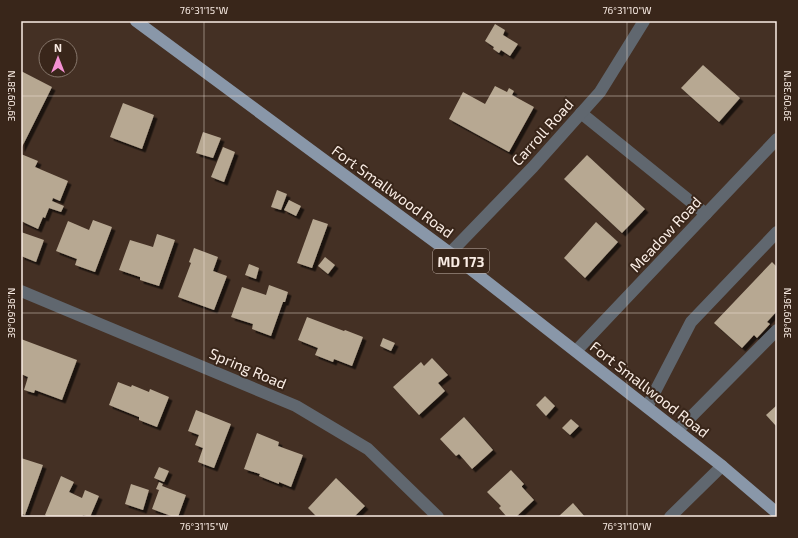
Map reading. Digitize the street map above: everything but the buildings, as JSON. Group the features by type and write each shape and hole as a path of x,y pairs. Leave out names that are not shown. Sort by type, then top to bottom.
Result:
{"main road":[{"name":"Fort Smallwood Road","path":"136,21 450,253 722,466 777,513"}],"street":[{"name":"Carroll Road","path":"450,253 533,167 600,92 644,21"},
{"path":"581,114 706,214"},
{"name":"Meadow Road","path":"576,351 777,139"},
{"path":"647,407 691,322 777,232"},
{"name":"Spring Road","path":"21,291 296,406 368,450 438,517"},
{"path":"677,431 777,330"},
{"path":"670,517 722,466"}]}
